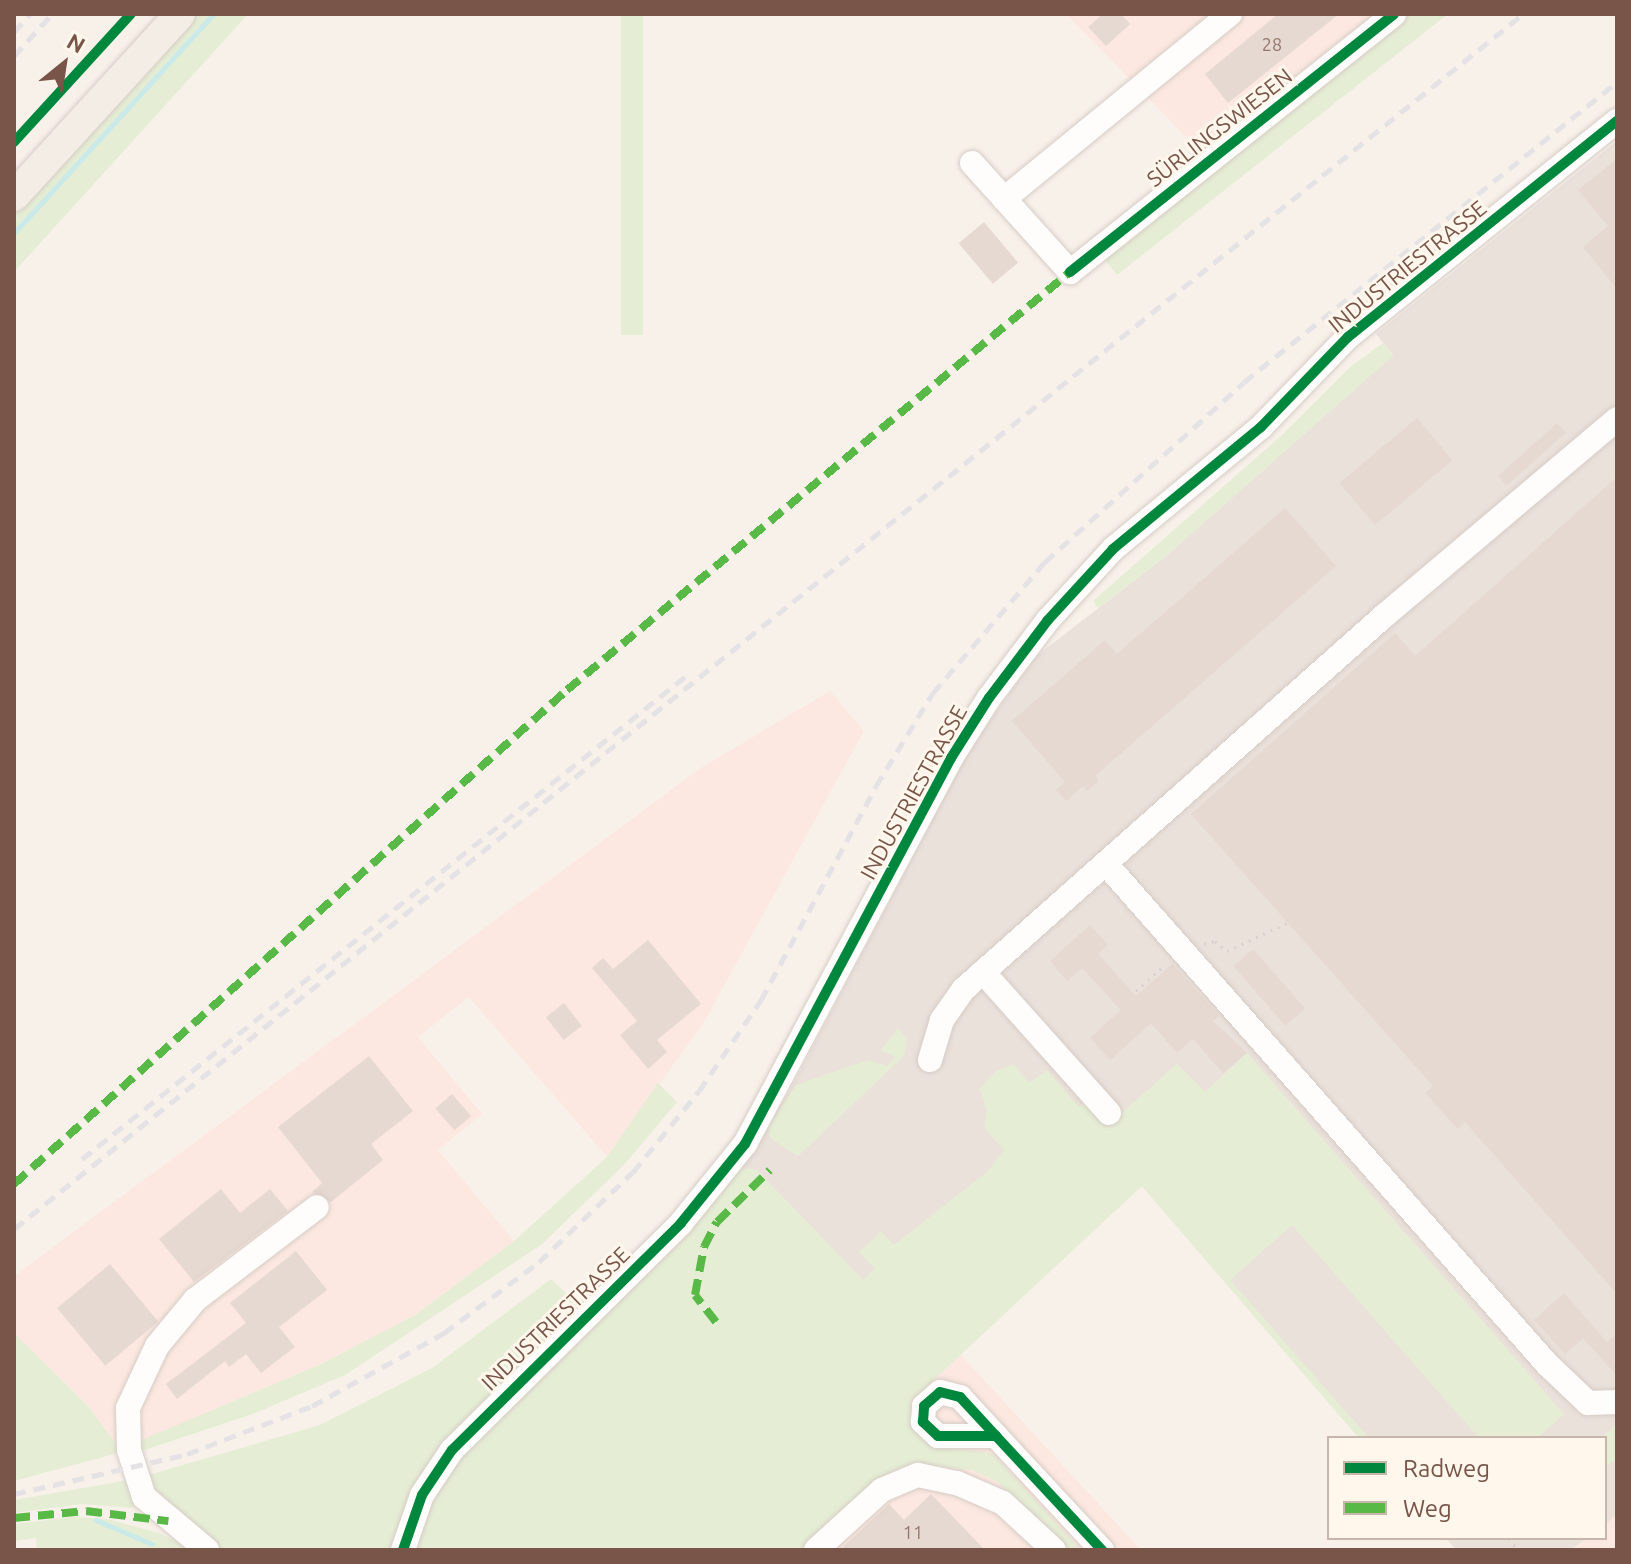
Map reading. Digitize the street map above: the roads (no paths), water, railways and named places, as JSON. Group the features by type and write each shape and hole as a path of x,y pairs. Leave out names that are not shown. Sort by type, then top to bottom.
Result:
{"main road":[{"path":"14,196 180,14"}],"street":[{"path":"972,163 1004,199 1230,14"},
{"name":"SÜRLINGSWIESEN","path":"1004,199 1070,272 1394,14"},
{"name":"INDUSTRIESTRASSE","path":"403,1550 422,1495 452,1450 681,1223 745,1144 951,758 989,698 1048,620 1113,549 1261,427 1348,337 1617,121"},
{"path":"930,1060 942,1020 983,972 1384,616 1617,419"},
{"path":"1106,864 1547,1364 1588,1403 1617,1402"},
{"path":"983,972 1109,1113"},
{"path":"207,1550 168,1521 144,1497 129,1450 128,1408 157,1346 195,1300 317,1207"},
{"path":"996,1436 1098,1549"},
{"path":"816,1550 882,1490 918,1475 957,1483 1003,1503 1054,1550"}],"waterway":[{"path":"14,233 213,14"},
{"path":"96,1520 152,1544"}],"railway":[{"path":"14,32 30,14"},
{"path":"14,56 52,14"},
{"path":"14,1229 1523,14"},
{"path":"14,1494 187,1454 312,1406 444,1333 539,1262 633,1172 699,1091 761,1000 876,786 933,693 1045,562 1244,382 1617,82"},
{"path":"82,1159 691,672"}]}
